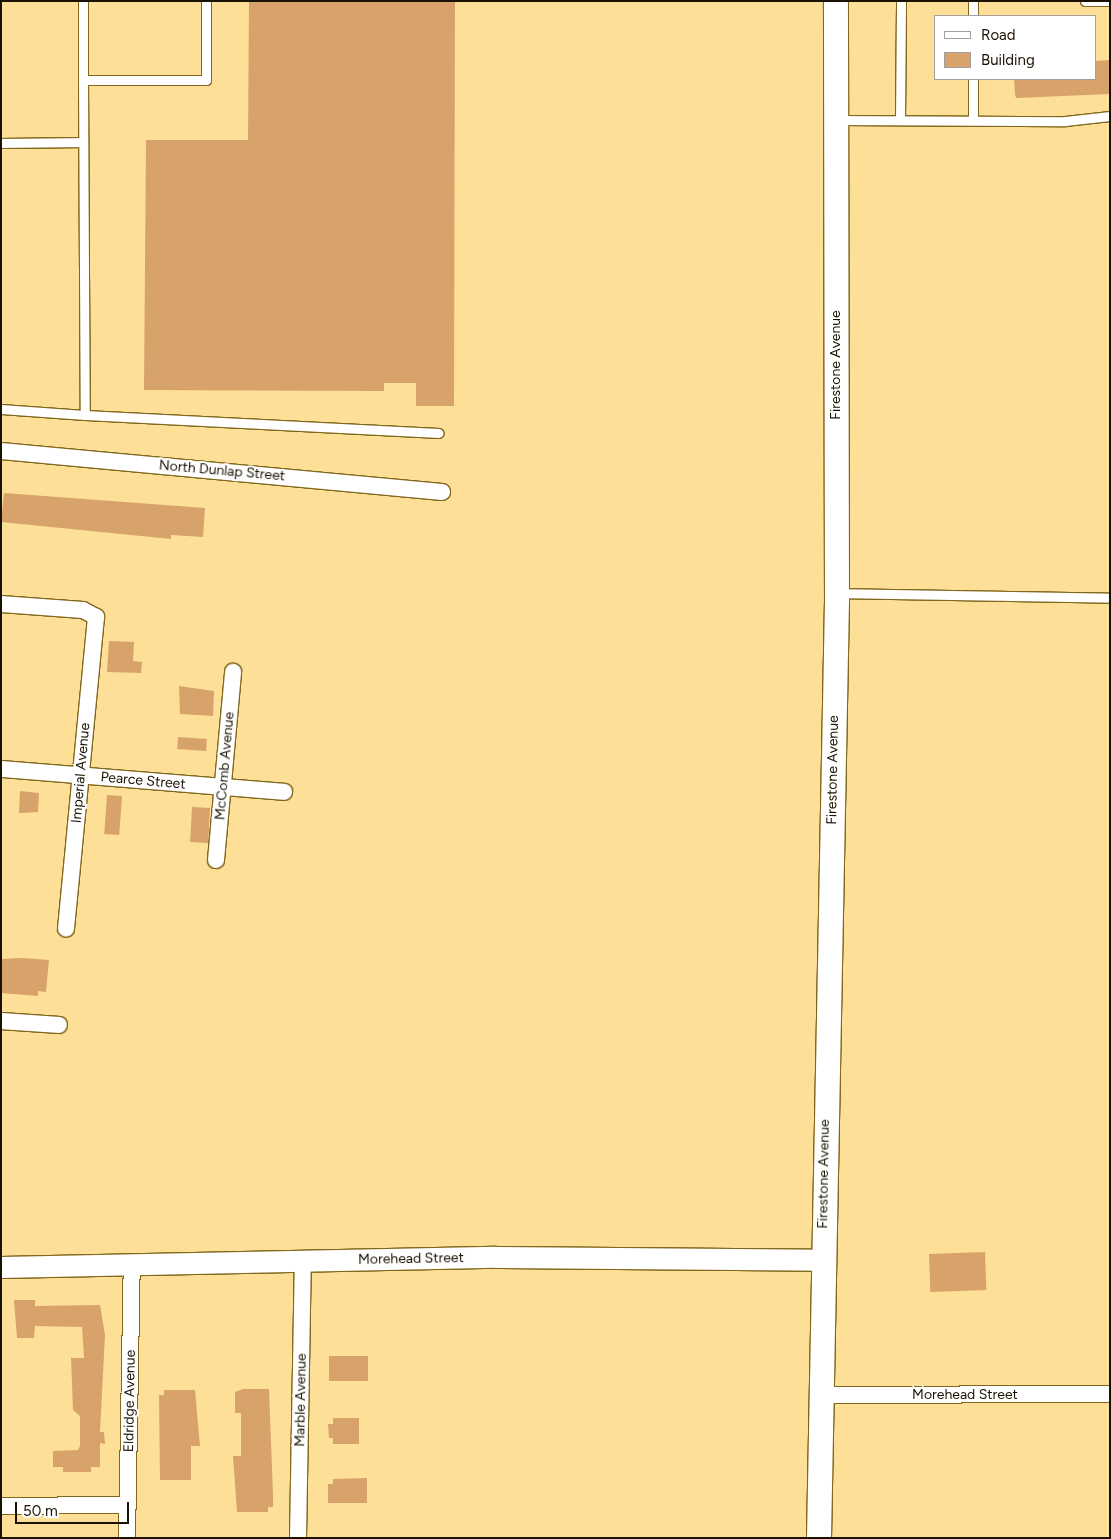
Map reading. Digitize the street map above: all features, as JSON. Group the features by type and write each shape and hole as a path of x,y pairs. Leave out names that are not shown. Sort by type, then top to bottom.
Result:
{"main road":[{"name":"Firestone Avenue","path":"818,1538 822,1260 837,593 836,1"}],"street":[{"name":"North Dunlap Street","path":"1,451 442,492"},
{"name":"Imperial Avenue","path":"1,604 83,610 96,617 66,930"},
{"name":"McComb Avenue","path":"216,860 233,672"},
{"name":"Pearce Street","path":"1,769 284,792"},
{"path":"1,1021 59,1025"},
{"name":"Morehead Street","path":"1,1267 494,1257 822,1260"},
{"name":"Marble Avenue","path":"298,1538 303,1262"},
{"name":"Eldridge Avenue","path":"127,1538 132,1265"},
{"name":"Morehead Street","path":"821,1395 1110,1394"},
{"path":"1,1506 128,1505"}],"lane":[{"path":"83,1 85,415"},
{"path":"83,80 206,80 206,1"},
{"path":"900,120 901,1"},
{"path":"973,1 973,15"},
{"path":"1084,1 1110,2"},
{"path":"973,80 973,119"},
{"path":"837,120 973,119 1065,121 1110,116"},
{"path":"1,143 83,142"},
{"path":"1,409 439,433"},
{"path":"837,593 1110,598"}],"building":[{"path":"249,1 455,1 454,406 416,406 416,383 384,383 384,391 144,390 146,140 248,140"},
{"path":"1110,60 1110,94 1016,98 1014,80 1096,80 1096,61"},
{"path":"4,493 205,508 203,537 171,535 171,539 1,522"},
{"path":"109,641 134,642 133,661 142,662 141,673 107,672"},
{"path":"179,686 214,691 213,716 180,714"},
{"path":"178,737 207,739 206,751 177,749"},
{"path":"20,791 39,793 38,812 19,813"},
{"path":"107,795 122,796 119,835 104,834"},
{"path":"192,807 210,808 208,843 190,842"},
{"path":"1,959 49,960 46,992 38,991 38,996 1,993"},
{"path":"985,1252 986,1290 930,1292 929,1254"},
{"path":"14,1300 35,1300 35,1306 100,1305 105,1335 100,1432 104,1432 105,1444 100,1443 100,1467 91,1467 91,1472 63,1472 63,1467 53,1467 53,1451 78,1450 80,1446 80,1416 73,1410 71,1358 84,1358 82,1327 35,1326 34,1338 17,1338"},
{"path":"329,1356 368,1356 368,1381 329,1381"},
{"path":"243,1389 269,1389 273,1507 268,1507 268,1512 237,1512 233,1456 241,1456 241,1413 235,1413 235,1392"},
{"path":"164,1390 195,1390 200,1446 191,1446 191,1480 160,1480 159,1395 164,1395"},
{"path":"333,1418 359,1418 359,1444 333,1444 333,1438 329,1438 328,1424 333,1424"},
{"path":"367,1478 367,1503 328,1503 328,1484 333,1484 333,1479"}]}
